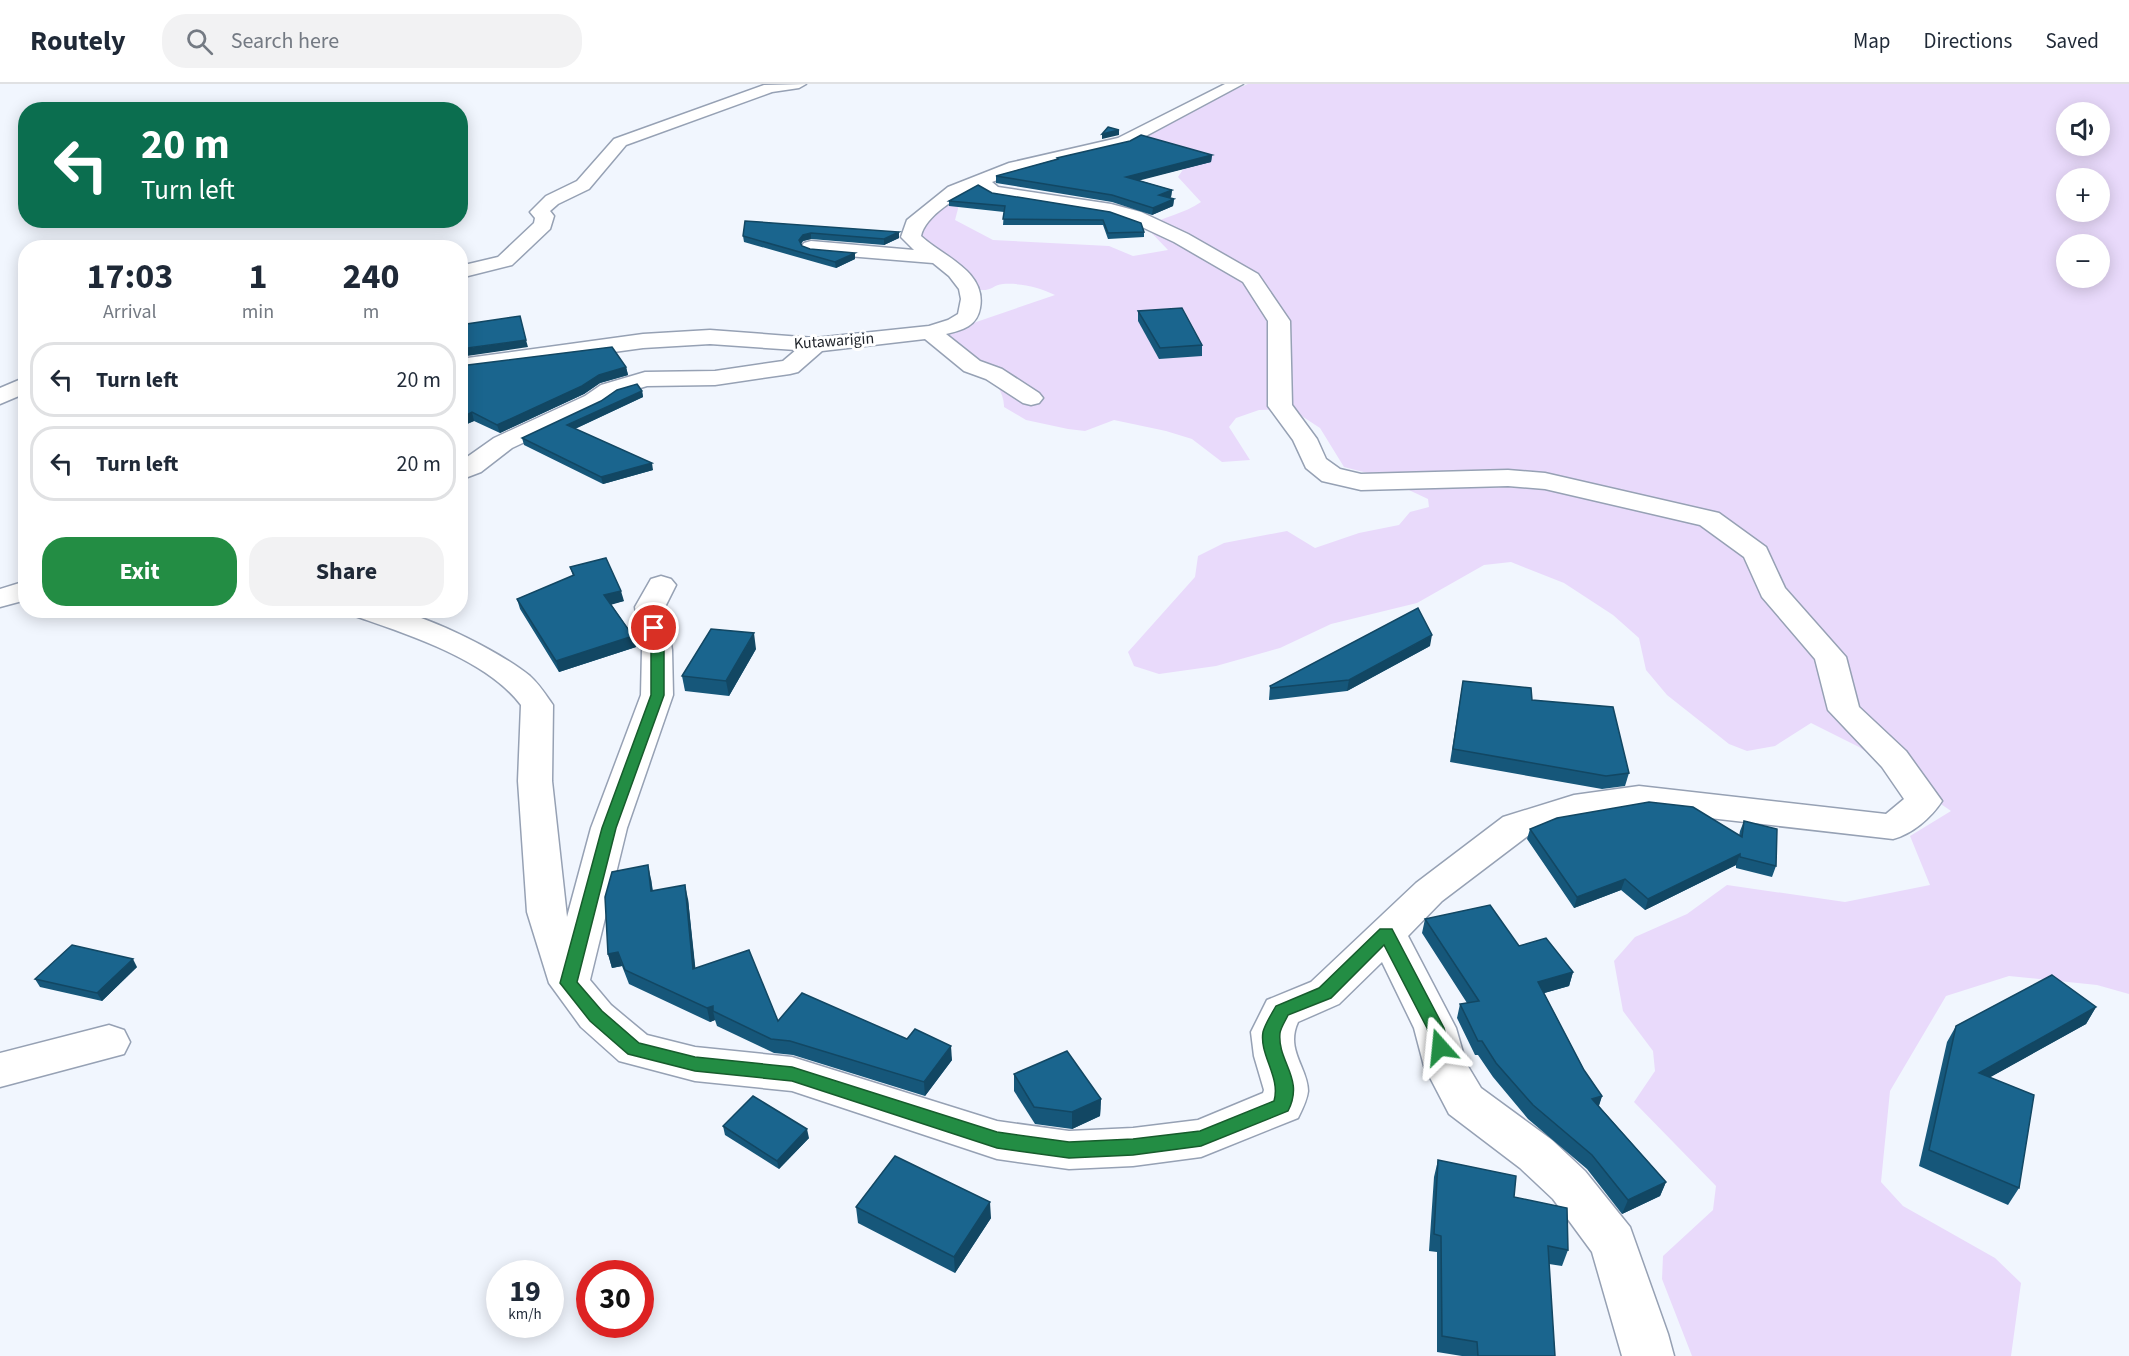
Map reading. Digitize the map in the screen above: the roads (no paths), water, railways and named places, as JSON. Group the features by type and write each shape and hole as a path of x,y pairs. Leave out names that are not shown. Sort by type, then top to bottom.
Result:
{"street":[{"path":"468,270 505,261 516,252 543,225 545,216 539,212 552,201 583,185 621,142 769,88 799,84"},
{"name":"Kutawarigin","path":"468,365 643,341 699,337 815,345 930,332 957,325 968,317 971,297 966,281 940,259 919,246 911,237 914,224 954,191 1015,167 1123,142 1233,84"},
{"path":"386,618 464,650 503,671 521,685 537,705 535,781 546,912 569,983 596,1016 634,1049 695,1064 792,1074 997,1140 1069,1150 1133,1147 1201,1138 1282,1106 1286,1090 1275,1056 1272,1032 1282,1011 1325,993 1429,892 1516,826 1587,803 1639,798 1893,827 1924,801 1894,759 1844,710 1830,657 1772,591 1755,553 1709,519 1545,481 1508,478 1361,482 1331,475 1316,463 1305,439 1280,406 1279,321 1251,278 1181,238 1134,216 1111,210 993,191 980,181"},
{"path":"811,247 940,259"},
{"path":"930,332 972,366 994,374 1031,398"},
{"path":"468,470 491,449 593,401 609,390 645,380 715,378 790,367 815,345"},
{"path":"0,397 18,388"},
{"path":"569,983 609,828 657,695 657,650 650,607 661,585"},
{"path":"0,598 18,592"},
{"path":"1386,933 1435,1028 1445,1066 1465,1101 1536,1154 1569,1185 1613,1242 1648,1356"},
{"path":"0,1070 109,1042"}]}
